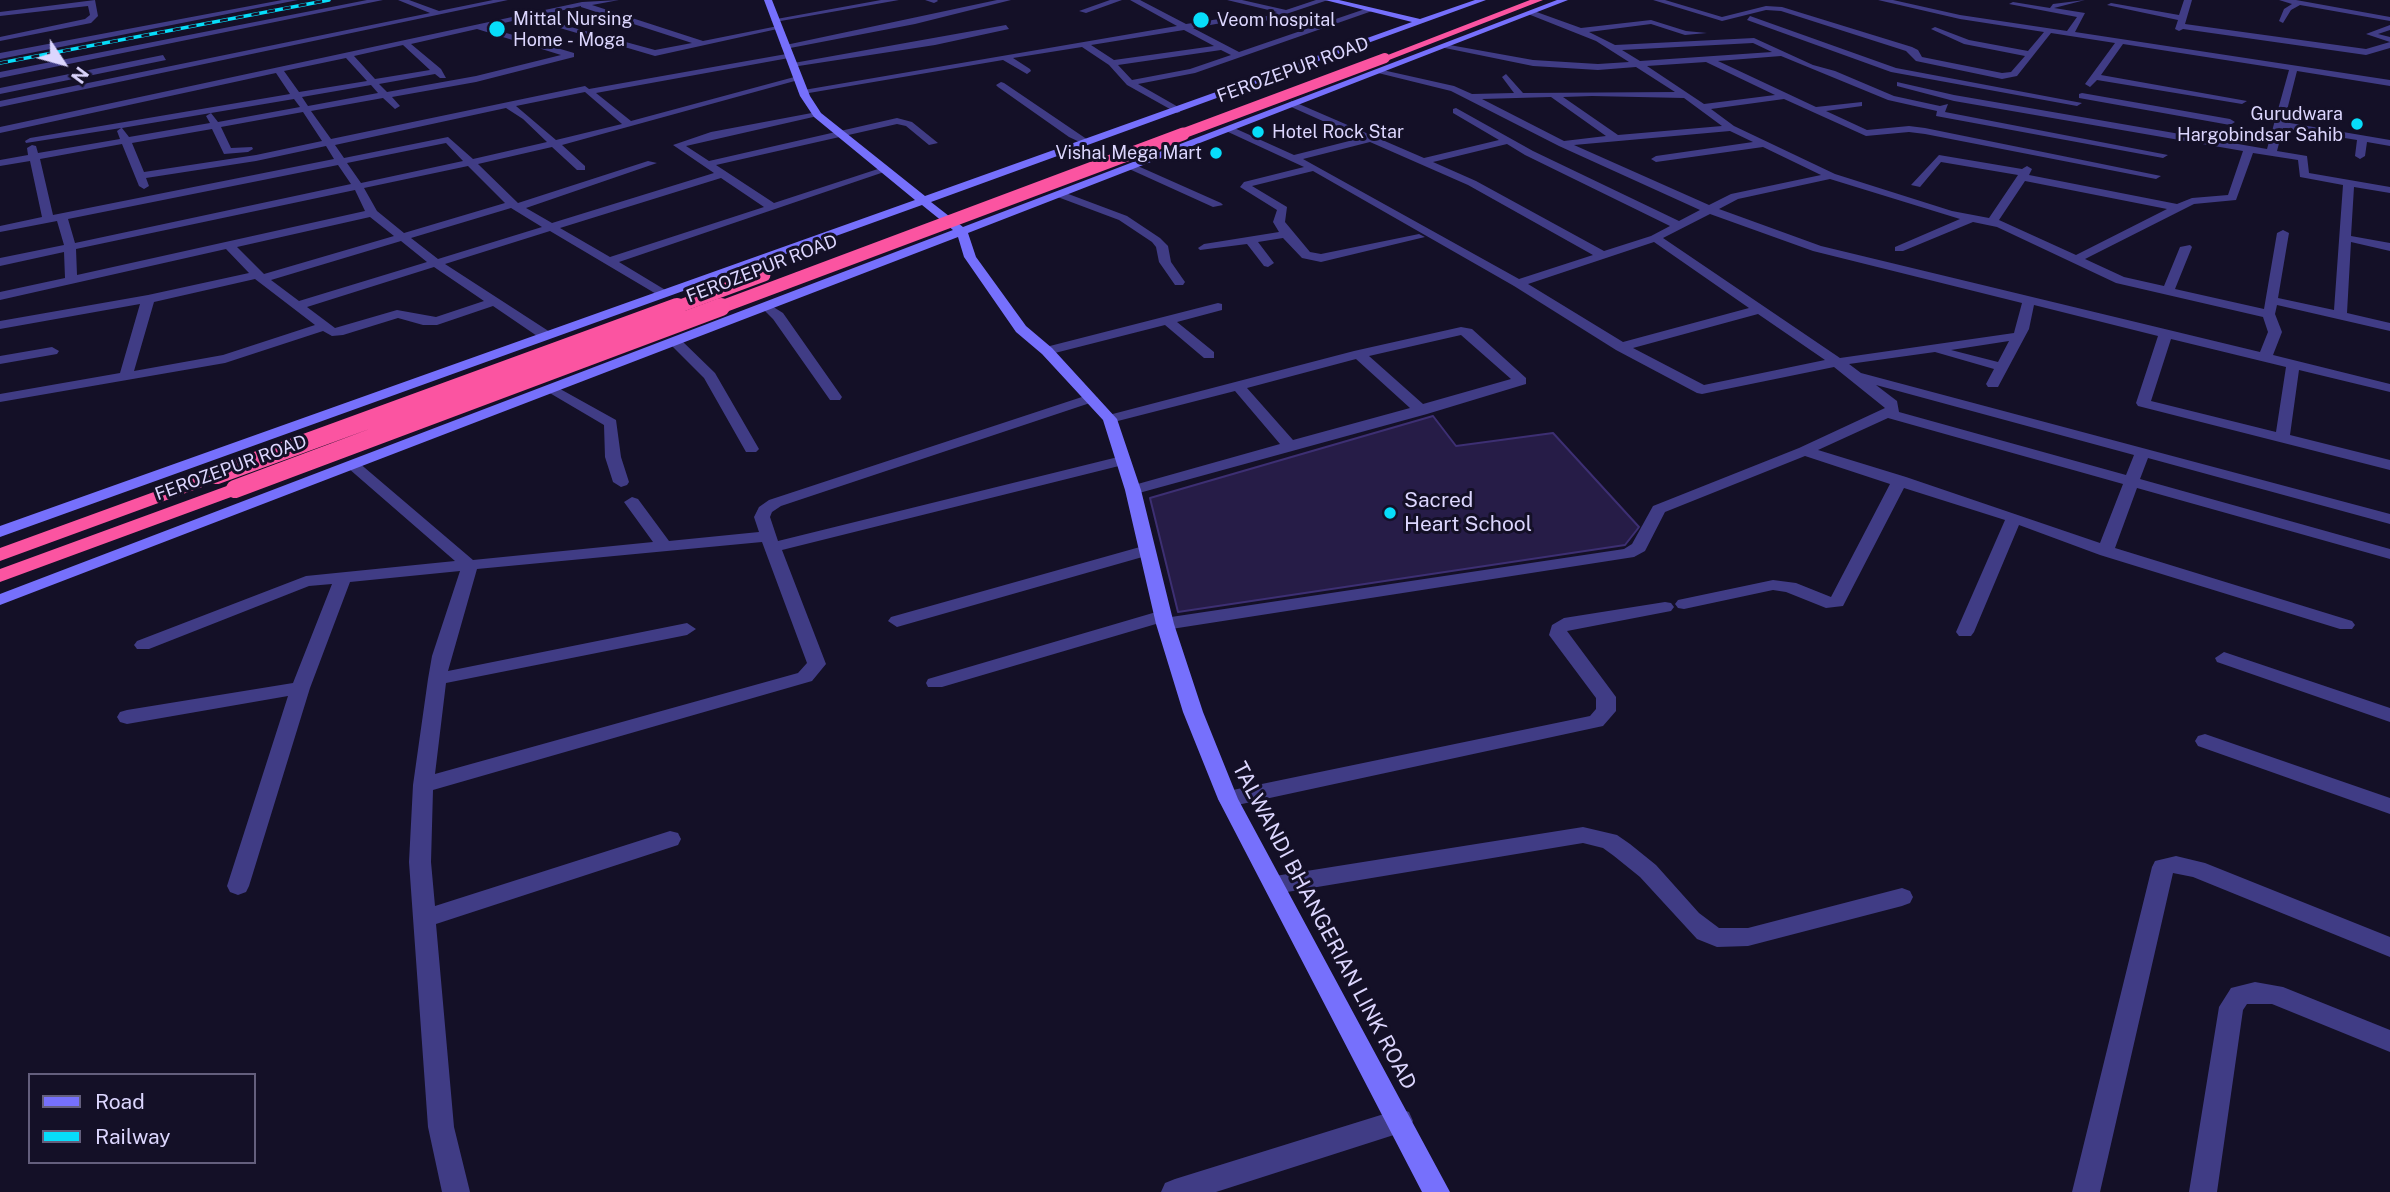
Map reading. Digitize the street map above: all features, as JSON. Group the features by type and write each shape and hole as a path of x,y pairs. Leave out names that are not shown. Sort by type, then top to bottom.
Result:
{"highway":[{"name":"FEROZEPUR ROAD","path":"0,576 1459,30 1527,9 1538,0"},
{"name":"FEROZEPUR ROAD","path":"0,555 1367,53 1425,26 1507,1"},
{"path":"1459,30 1477,34"}],"street":[{"path":"2,14 25,0"},
{"path":"0,56 294,0"},
{"path":"0,75 379,0"},
{"path":"402,0 457,20"},
{"path":"0,104 502,0 527,17 655,53 895,0"},
{"path":"568,0 703,43"},
{"path":"0,130 582,4 615,0"},
{"path":"768,0 803,91 817,115 678,144 772,207"},
{"path":"1083,11 1116,0"},
{"path":"1134,0 1188,26 1239,56"},
{"path":"1231,0 1286,12"},
{"path":"803,91 1239,18 1265,19 1326,0 1425,26"},
{"path":"0,532 663,293 928,204 1086,142 1425,26 1482,0"},
{"path":"0,600 1444,47 1527,9 1564,0"},
{"path":"1657,0 1722,19 1766,8 1782,9 1909,49 1915,52 1914,56 1919,59 1950,67 2012,75 2050,30"},
{"path":"1882,0 1960,17 2390,83"},
{"path":"1897,4 1918,0"},
{"path":"2042,8 2081,0"},
{"path":"2170,48 2188,0"},
{"path":"2283,0 2389,26"},
{"path":"0,39 64,27 93,19 94,16 91,1 2,14"},
{"path":"140,176 507,105 789,55 999,1"},
{"path":"394,11 440,2"},
{"path":"392,34 537,3"},
{"path":"2283,21 2288,9 2299,3"},
{"path":"2013,4 2082,15 2070,33"},
{"path":"2111,5 2181,22 2390,56"},
{"path":"346,6 358,11"},
{"path":"1527,9 1583,30 1686,95 1731,128 1831,176 1950,215 1992,222 2120,280 2168,291 2340,315 2390,327"},
{"path":"1130,83 1186,73 1371,10"},
{"path":"1229,12 1239,18"},
{"path":"369,16 405,31"},
{"path":"295,17 306,22"},
{"path":"1751,18 1894,70 2230,122"},
{"path":"1583,30 1651,22 1690,34 1722,32"},
{"path":"249,26 261,31"},
{"path":"2389,26 2370,34 2389,44"},
{"path":"64,27 81,40"},
{"path":"317,27 352,43"},
{"path":"0,163 476,79 575,57 478,27"},
{"path":"789,55 847,56 1006,27"},
{"path":"1749,29 1775,27"},
{"path":"1935,29 1967,42 2030,54"},
{"path":"272,36 289,44"},
{"path":"184,38 196,44"},
{"path":"1611,48 1746,39 1757,41 1813,68 1891,98 1943,108"},
{"path":"2045,133 2080,99 2121,41"},
{"path":"405,43 451,83"},
{"path":"1083,44 1112,63 1130,83 1177,110"},
{"path":"2366,52 2389,44"},
{"path":"1112,63 1225,47"},
{"path":"1444,47 1542,64 1598,67 1781,54"},
{"path":"130,49 174,68 201,87 208,111 229,152 326,139"},
{"path":"207,49 225,58"},
{"path":"2347,76 2354,50"},
{"path":"299,54 317,62"},
{"path":"348,55 395,106"},
{"path":"847,56 856,64"},
{"path":"0,91 167,57"},
{"path":"1004,57 1027,71"},
{"path":"1707,59 1866,133 1914,129 2156,176"},
{"path":"77,60 144,99"},
{"path":"1938,78 1950,67"},
{"path":"2271,153 2294,68"},
{"path":"279,70 359,188 372,213 437,264 545,335"},
{"path":"1842,77 1894,70"},
{"path":"30,141 438,71"},
{"path":"866,71 884,90"},
{"path":"14,72 66,104"},
{"path":"1378,72 1448,87 1563,144 1708,209 1829,253 2390,388"},
{"path":"2095,76 2242,102"},
{"path":"1506,77 1521,96"},
{"path":"572,79 631,125"},
{"path":"0,262 359,188 631,125 798,79"},
{"path":"1900,84 1954,97 2303,158 2304,175 2390,190"},
{"path":"1001,86 1086,142"},
{"path":"1469,97 1554,94 1686,95"},
{"path":"1554,94 1615,138"},
{"path":"1702,107 1785,96"},
{"path":"1954,97 1939,114 2163,155"},
{"path":"1292,104 1472,183 1604,256"},
{"path":"1814,110 1859,104"},
{"path":"507,105 526,117 581,168"},
{"path":"112,106 150,199"},
{"path":"1456,111 1508,141 1680,226"},
{"name":"TALWANDI BHANGERIAN LINK ROAD","path":"817,115 962,232 970,257 1021,329 1047,351 1110,419 1133,490 1164,620 1193,712 1228,799 1437,1192"},
{"path":"707,164 902,121 933,143"},
{"path":"2279,124 2390,143"},
{"path":"26,125 48,220"},
{"path":"1563,144 1731,128"},
{"path":"1229,129 1314,169 1518,283 1621,347 1702,390 1837,362 2017,336"},
{"path":"2360,156 2362,138"},
{"path":"1294,158 1370,139"},
{"path":"0,229 448,140 468,163 515,206 663,293"},
{"path":"1424,161 1508,141"},
{"path":"1656,159 1764,144"},
{"path":"2075,260 2192,201 2232,198 2249,149"},
{"path":"1992,222 2038,153"},
{"path":"1916,186 1939,158 2179,208"},
{"path":"0,325 260,277 515,206 652,163"},
{"path":"1131,166 1217,205"},
{"path":"1314,169 1248,184 1245,187 1283,209 1278,219 1286,234 1306,254 1321,258 1419,237"},
{"path":"608,262 885,170"},
{"path":"297,306 723,174"},
{"path":"1518,283 1656,237 1740,194 1831,176"},
{"path":"2340,315 2349,183"},
{"path":"1059,194 1131,222 1162,246 1165,262 1179,282"},
{"path":"0,296 372,213"},
{"path":"62,217 70,247 71,280"},
{"path":"1899,248 1971,219"},
{"path":"2265,358 2275,332 2270,307 2283,233"},
{"path":"1205,248 1286,234"},
{"path":"1656,237 1855,375 1892,404 1891,414"},
{"path":"2346,238 2390,247"},
{"path":"1250,240 1268,263"},
{"path":"230,246 260,277 332,332 404,314 430,322 493,302"},
{"path":"2168,291 2186,247"},
{"path":"126,376 148,299"},
{"path":"1993,384 2022,329 2029,301"},
{"path":"767,307 778,316 835,397"},
{"path":"1047,351 1218,307"},
{"path":"1621,347 1760,309"},
{"path":"1167,320 1209,355"},
{"path":"0,398 225,359 323,327"},
{"path":"1110,419 1359,354 1464,332 1521,381 1422,411 1133,490"},
{"path":"2166,333 2143,403 2390,465"},
{"path":"675,342 710,376 751,449"},
{"path":"1932,349 2002,367"},
{"path":"0,360 52,351"},
{"path":"1359,354 1422,411"},
{"path":"2283,438 2293,365"},
{"path":"1855,375 2390,519"},
{"path":"1238,386 1290,446"},
{"path":"553,389 611,423 613,457 621,482"},
{"path":"423,785 800,679 811,673 817,664 770,542 762,514 775,503 1091,398"},
{"path":"935,683 1164,620 1628,553 1639,547 1659,509 1891,414 2132,484 2390,554"},
{"path":"1804,451 1900,480 2106,551 2346,625"},
{"path":"2106,551 2141,453"},
{"path":"143,645 306,581 665,547 770,542 1122,461"},
{"path":"353,465 470,566"},
{"path":"1228,799 1596,721 1606,711 1606,698 1558,635 1558,629 1564,624 1674,606 1773,585 1790,587 1826,603 1837,602 1900,480"},
{"path":"632,502 665,547"},
{"path":"1965,632 2014,518"},
{"path":"897,621 1147,550"},
{"path":"456,1192 441,1127 420,862 423,785 437,679 441,656 470,566"},
{"path":"237,886 300,688 343,578"},
{"path":"437,679 687,629"},
{"path":"2224,658 2390,715"},
{"path":"127,717 300,688"},
{"path":"2205,741 2390,806"},
{"path":"1275,885 1583,835 1609,841 1622,850 1648,871 1705,932 1717,938 1748,937 1902,897"},
{"path":"424,919 670,839"},
{"path":"2086,1192 2163,867 2176,864 2197,869 2390,947"},
{"path":"2203,1192 2231,1007 2240,995 2255,992 2286,998 2390,1041"},
{"path":"1175,1192 1400,1121"}],"building":[{"name":"Sacred Heart School","path":"1433,416 1456,446 1553,433 1639,527 1625,545 1178,612 1150,498"}],"railway":[{"path":"0,63 329,0"}],"place":[{"name":"Veom hospital","path":"1201,20"},
{"name":"Mittal Nursing Home - Moga","path":"497,29"},
{"name":"Gurudwara Hargobindsar Sahib","path":"2357,124"},
{"name":"Hotel Rock Star","path":"1258,132"},
{"name":"Vishal Mega Mart","path":"1216,153"},
{"name":"Sacred Heart School","path":"1390,513"}]}
